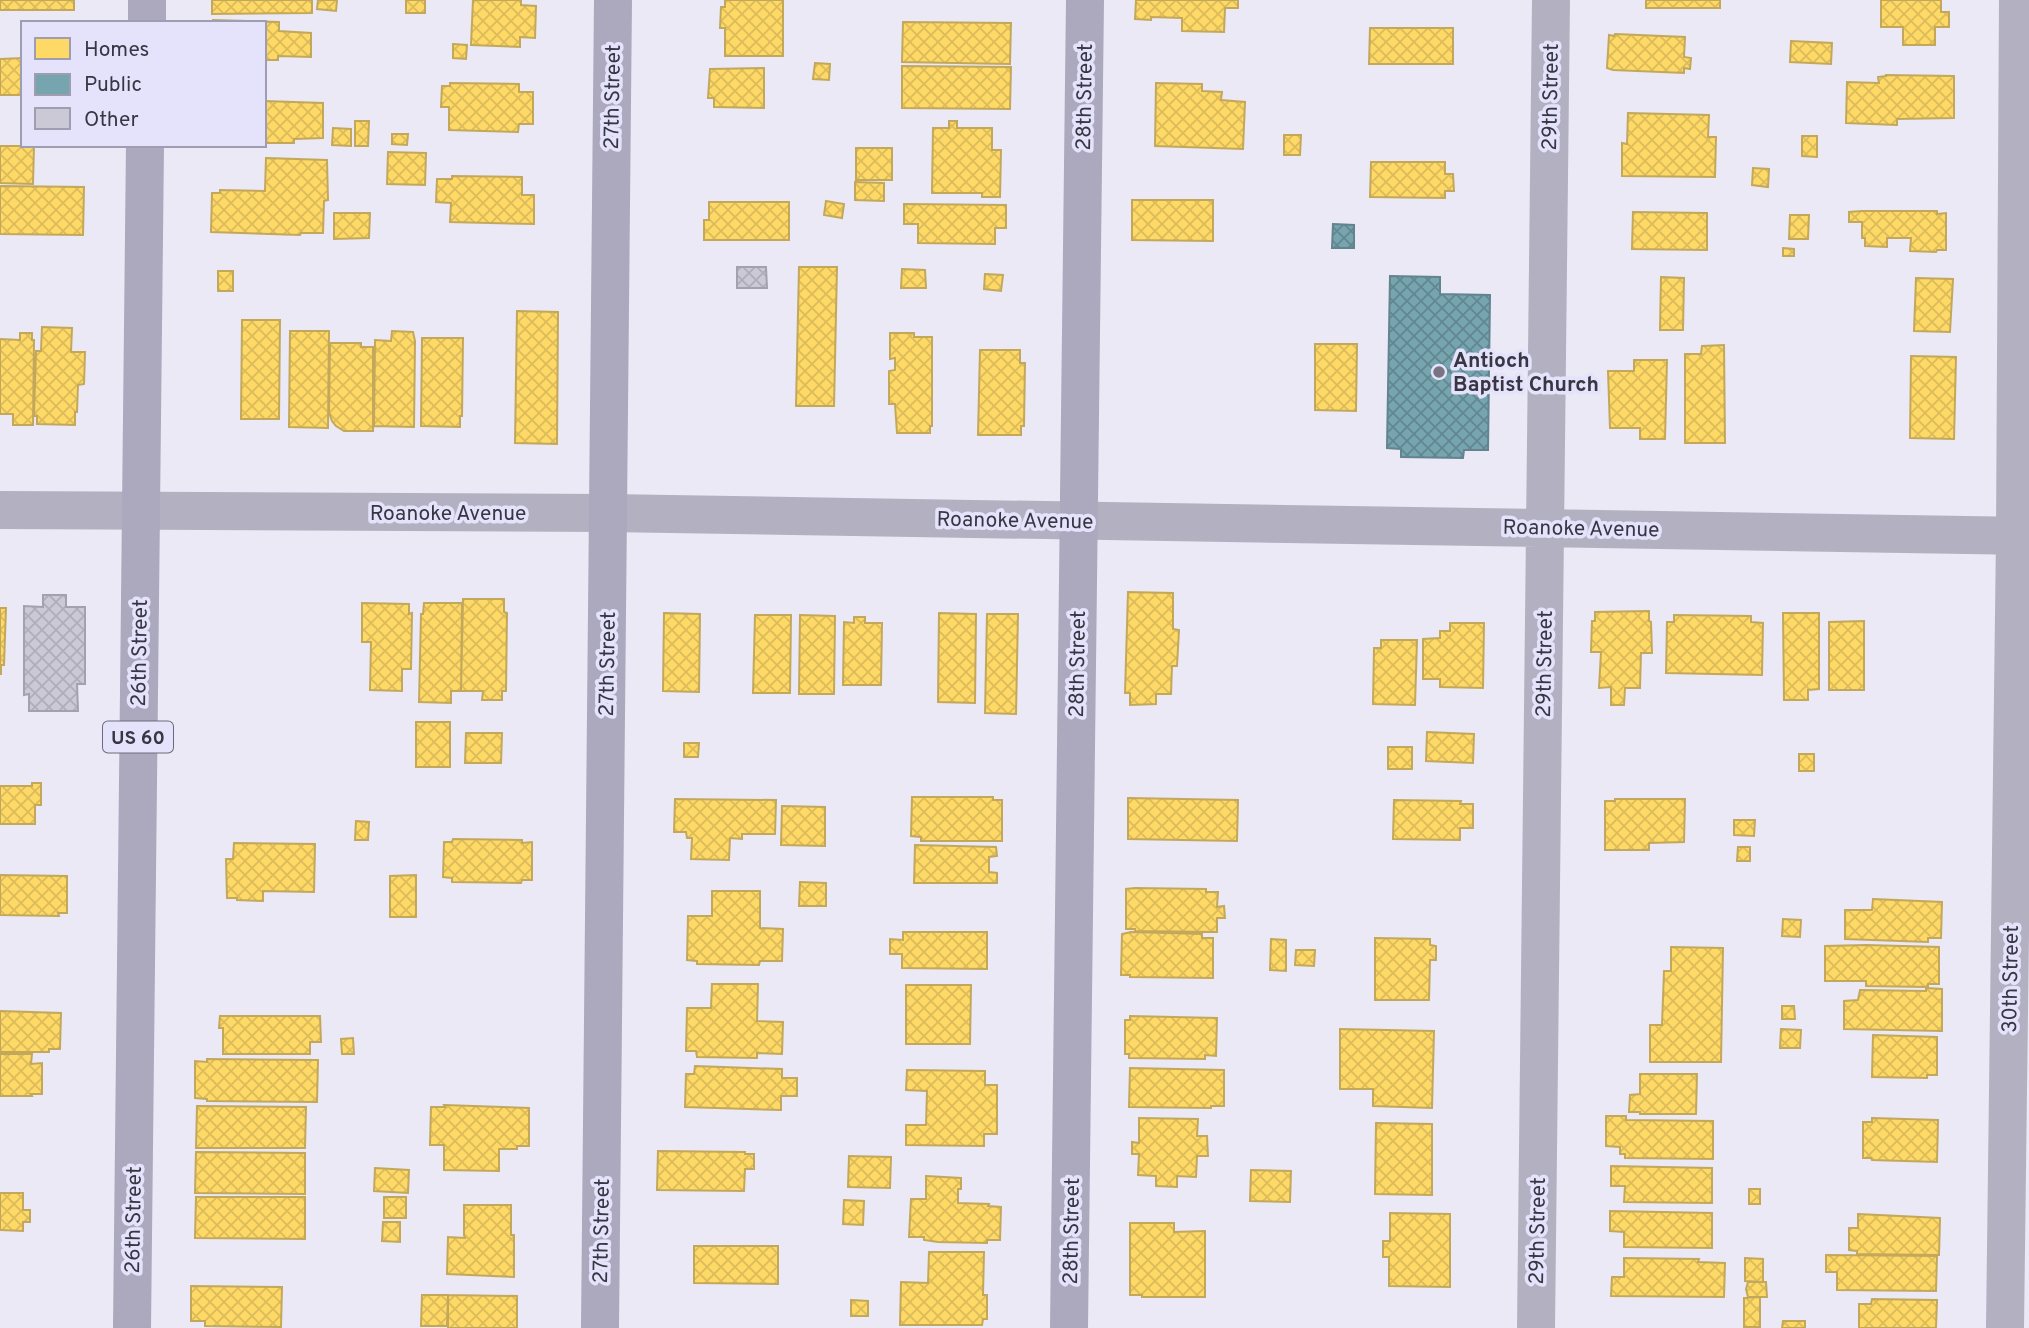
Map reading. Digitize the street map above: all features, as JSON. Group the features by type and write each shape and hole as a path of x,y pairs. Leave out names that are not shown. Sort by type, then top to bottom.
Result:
{"main road":[{"path":"147,0 147,21"},
{"name":"27th Street","path":"600,1328 613,0"},
{"name":"28th Street","path":"1069,1328 1085,0"},
{"name":"26th Street","path":"132,1328 145,147"}],"street":[{"name":"29th Street","path":"1536,1328 1551,0"},
{"name":"30th Street","path":"2005,1328 2022,536 2018,0"},
{"name":"Roanoke Avenue","path":"0,510 608,513 2022,536"}],"building: Homes":[{"path":"0,0 74,0 74,10 0,10"},
{"path":"212,0 312,0 312,13 212,14"},
{"path":"318,0 337,0 336,11 317,9"},
{"path":"406,0 425,0 425,13 406,13"},
{"path":"473,0 521,0 521,5 536,6 535,38 520,37 520,47 471,45"},
{"path":"725,0 783,0 783,56 725,56 725,28 720,28 721,7 725,7"},
{"path":"1136,0 1238,0 1238,8 1225,8 1224,32 1182,31 1182,18 1135,19"},
{"path":"1646,0 1720,0 1720,8 1646,8"},
{"path":"1881,0 1941,0 1941,12 1949,12 1949,27 1935,27 1935,45 1903,45 1903,27 1881,27"},
{"path":"266,22 279,22 279,31 311,33 311,57 278,56 278,60 266,60"},
{"path":"903,22 1011,23 1010,64 902,62"},
{"path":"1370,28 1453,28 1453,64 1369,64"},
{"path":"1609,35 1685,37 1684,57 1691,58 1690,69 1684,68 1684,73 1607,68"},
{"path":"1791,41 1832,43 1831,64 1790,62"},
{"path":"453,44 467,45 466,59 453,58"},
{"path":"21,58 21,95 0,95 0,59"},
{"path":"815,63 830,64 829,80 813,79"},
{"path":"902,66 1011,67 1010,109 902,108"},
{"path":"764,68 764,108 714,107 714,98 708,98 710,69"},
{"path":"1954,76 1954,118 1897,119 1897,125 1846,123 1847,82 1879,83 1878,77"},
{"path":"450,83 519,84 519,92 533,92 533,124 519,124 518,132 449,130 449,107 441,107 442,86 450,86"},
{"path":"1156,83 1202,84 1202,91 1222,92 1221,100 1245,102 1243,149 1155,146"},
{"path":"266,101 323,103 323,138 294,139 294,143 266,143"},
{"path":"1628,113 1709,115 1708,137 1716,137 1715,177 1622,176 1622,143 1627,144"},
{"path":"355,121 369,121 368,146 355,146"},
{"path":"949,121 957,121 957,128 992,128 992,150 1001,150 1000,197 982,197 982,193 932,193 933,128 949,128"},
{"path":"333,128 351,129 351,146 332,145"},
{"path":"392,134 408,134 407,145 392,144"},
{"path":"1284,135 1301,135 1300,155 1284,155"},
{"path":"1802,136 1817,136 1817,157 1802,156"},
{"path":"0,146 34,147 33,184 0,183"},
{"path":"856,148 892,148 892,180 856,180"},
{"path":"388,152 426,153 425,185 387,184"},
{"path":"266,158 327,160 328,200 324,201 323,233 300,235 211,232 212,193 220,193 220,190 265,191"},
{"path":"1371,162 1445,162 1445,174 1453,174 1454,191 1445,191 1445,198 1370,197"},
{"path":"1753,168 1769,169 1768,187 1752,185"},
{"path":"452,176 522,177 522,195 534,195 534,224 450,222 451,203 436,202 437,179 452,179"},
{"path":"855,182 884,183 884,201 855,200"},
{"path":"0,186 84,187 83,235 0,234"},
{"path":"1132,200 1213,200 1213,241 1132,240"},
{"path":"826,201 844,204 842,218 824,215"},
{"path":"709,202 789,202 789,240 704,240 704,220 709,220"},
{"path":"904,204 1006,205 1006,228 995,228 995,244 918,243 918,224 904,224"},
{"path":"1633,212 1707,213 1707,250 1632,249"},
{"path":"1849,212 1946,213 1946,250 1910,251 1911,238 1887,238 1887,247 1865,246 1862,222 1849,222"},
{"path":"334,213 370,213 369,238 334,239"},
{"path":"1790,215 1809,215 1808,239 1789,239"},
{"path":"1783,248 1794,249 1794,256 1783,256"},
{"path":"799,267 837,267 834,406 796,406"},
{"path":"902,269 925,270 926,288 901,288"},
{"path":"218,271 233,271 233,291 218,291"},
{"path":"985,274 1003,275 1001,291 984,289"},
{"path":"1661,277 1684,278 1683,330 1660,330"},
{"path":"1916,278 1953,279 1950,332 1914,331"},
{"path":"517,311 558,312 557,444 515,443"},
{"path":"242,320 280,320 279,419 241,419"},
{"path":"42,327 72,328 71,352 85,352 84,384 78,385 75,425 37,424 37,416 34,416 36,351 41,351"},
{"path":"290,331 329,331 328,428 289,427"},
{"path":"392,331 413,332 414,427 374,426 375,340 391,341"},
{"path":"20,333 32,333 34,340 33,425 13,425 13,414 0,414 0,339 20,340"},
{"path":"890,333 914,333 914,337 932,337 930,433 897,433 895,404 889,404 889,371 895,370 895,358 890,359"},
{"path":"422,338 463,338 460,427 421,426"},
{"path":"330,343 361,343 361,347 373,347 373,431 344,431 332,421 329,412"},
{"path":"1315,344 1357,344 1356,411 1315,410"},
{"path":"1724,345 1725,443 1685,443 1685,354 1701,354 1702,346"},
{"path":"980,350 1020,350 1020,363 1025,363 1024,426 1021,426 1021,435 978,435"},
{"path":"1911,356 1956,357 1954,439 1910,438"},
{"path":"1634,360 1667,360 1665,439 1640,439 1640,428 1610,428 1608,371 1634,371"},
{"path":"1128,592 1173,593 1173,629 1179,630 1177,666 1172,666 1171,694 1156,694 1156,704 1130,705 1130,693 1125,693"},
{"path":"463,599 504,599 504,612 507,613 506,691 502,691 502,700 482,700 483,691 461,691"},
{"path":"362,603 409,604 409,614 412,613 411,669 402,669 402,691 370,690 371,642 362,642"},
{"path":"424,603 462,603 461,691 451,691 451,703 419,702 421,614"},
{"path":"0,608 6,608 4,665 1,665 1,674 0,674"},
{"path":"1649,611 1652,653 1641,653 1640,688 1625,688 1624,705 1611,705 1611,687 1599,688 1601,652 1591,652 1595,612"},
{"path":"664,613 700,614 699,692 663,691"},
{"path":"939,613 976,614 975,703 938,702"},
{"path":"1783,613 1819,613 1819,689 1808,690 1808,700 1784,700"},
{"path":"987,614 1018,614 1016,714 985,713"},
{"path":"755,615 791,615 790,693 753,693"},
{"path":"800,615 835,616 834,694 799,694"},
{"path":"1674,615 1751,616 1751,622 1763,623 1762,675 1666,673 1667,622 1674,622"},
{"path":"854,617 865,617 865,623 882,623 881,685 843,685 844,622 854,623"},
{"path":"1864,621 1864,690 1829,690 1829,622"},
{"path":"1450,623 1484,623 1483,688 1440,687 1440,679 1423,679 1423,639 1440,638 1440,631 1450,631"},
{"path":"1381,640 1417,640 1415,705 1373,704 1374,648 1381,648"},
{"path":"416,722 450,722 450,767 416,767"},
{"path":"1427,732 1474,734 1473,763 1426,761"},
{"path":"466,733 502,733 501,763 465,763"},
{"path":"684,743 699,743 698,757 684,757"},
{"path":"1388,747 1412,747 1412,769 1388,769"},
{"path":"1799,754 1814,754 1814,771 1799,771"},
{"path":"32,783 41,783 41,805 35,805 35,824 0,824 0,786 32,786"},
{"path":"912,797 993,797 993,800 1002,800 1002,841 921,841 921,837 911,836"},
{"path":"1128,798 1238,800 1237,841 1128,839"},
{"path":"675,799 776,800 775,834 742,834 742,839 730,838 729,860 691,859 692,838 687,838 686,832 674,832"},
{"path":"1685,799 1684,842 1649,843 1649,850 1605,850 1605,801"},
{"path":"1394,800 1461,801 1460,804 1473,804 1473,828 1460,828 1460,840 1393,839"},
{"path":"782,806 825,807 825,846 781,845"},
{"path":"1734,820 1755,820 1754,836 1734,835"},
{"path":"356,821 369,822 368,840 355,840"},
{"path":"453,839 532,842 532,880 522,880 521,883 452,882 452,878 443,877 444,842 452,842"},
{"path":"234,843 315,844 314,892 263,891 263,901 227,898 226,859 233,859"},
{"path":"915,845 996,847 997,856 989,857 989,872 997,873 997,883 914,883"},
{"path":"1738,847 1750,847 1750,861 1737,861"},
{"path":"0,875 67,876 67,913 58,913 59,916 0,915"},
{"path":"416,875 416,917 390,917 390,876"},
{"path":"800,882 826,883 826,906 799,906"},
{"path":"1126,889 1206,889 1206,892 1218,892 1217,907 1224,906 1225,918 1217,918 1217,932 1126,929"},
{"path":"712,891 760,891 760,928 783,929 782,961 760,961 759,965 697,964 697,961 687,960 688,916 712,916"},
{"path":"1873,899 1942,902 1941,938 1928,938 1928,942 1845,939 1845,910 1872,910"},
{"path":"1783,919 1801,920 1800,937 1782,936"},
{"path":"903,932 987,932 987,969 902,968 902,954 890,954 890,939 903,940"},
{"path":"1122,934 1202,934 1202,938 1213,938 1213,978 1121,975"},
{"path":"1375,938 1430,939 1430,945 1436,946 1436,960 1430,960 1429,1000 1375,1000"},
{"path":"1271,939 1286,940 1286,971 1270,970"},
{"path":"1825,946 1939,947 1939,984 1928,984 1928,987 1866,986 1866,981 1825,981"},
{"path":"1671,947 1723,948 1721,1062 1650,1062 1650,1025 1662,1025 1664,971 1671,971"},
{"path":"1296,950 1315,950 1314,966 1295,965"},
{"path":"712,984 758,984 757,1021 783,1022 782,1054 757,1053 757,1058 697,1057 696,1051 686,1051 687,1008 711,1008"},
{"path":"906,985 971,985 970,1044 906,1044"},
{"path":"1926,988 1942,989 1942,1031 1844,1029 1844,1001 1858,1000 1860,990 1926,991"},
{"path":"1782,1006 1794,1006 1795,1019 1782,1019"},
{"path":"0,1011 61,1013 60,1049 49,1049 49,1052 0,1052"},
{"path":"220,1016 320,1016 321,1042 310,1042 310,1054 223,1054"},
{"path":"1130,1016 1217,1018 1216,1056 1205,1055 1205,1059 1129,1058 1129,1054 1125,1054 1125,1020 1130,1020"},
{"path":"1340,1029 1434,1031 1432,1108 1373,1106 1373,1089 1340,1089"},
{"path":"1781,1029 1801,1030 1800,1048 1780,1048"},
{"path":"1873,1035 1937,1037 1937,1075 1927,1075 1927,1078 1872,1077"},
{"path":"353,1038 354,1054 342,1054 341,1039"},
{"path":"0,1054 32,1054 31,1064 42,1063 42,1094 0,1096"},
{"path":"207,1059 318,1060 317,1102 207,1101 195,1098 195,1061 207,1062"},
{"path":"695,1066 782,1069 782,1078 797,1078 797,1096 781,1096 781,1110 685,1107 686,1074 694,1074"},
{"path":"1130,1068 1224,1070 1224,1106 1129,1107"},
{"path":"907,1070 985,1071 985,1085 997,1085 997,1134 984,1134 984,1146 906,1145 906,1125 926,1125 927,1091 906,1090"},
{"path":"1640,1074 1697,1074 1696,1114 1629,1112 1630,1095 1640,1094"},
{"path":"444,1105 529,1108 529,1146 499,1149 499,1171 444,1170 444,1145 430,1145 431,1107 445,1107"},
{"path":"197,1106 306,1107 305,1148 196,1148"},
{"path":"1606,1116 1626,1116 1626,1120 1713,1121 1713,1159 1625,1158 1625,1154 1620,1154 1620,1147 1606,1146"},
{"path":"1139,1118 1198,1119 1197,1136 1207,1136 1208,1156 1197,1156 1196,1177 1177,1176 1177,1187 1156,1186 1156,1176 1138,1175 1139,1154 1132,1154 1132,1142 1139,1143"},
{"path":"1872,1118 1938,1120 1937,1162 1863,1158 1863,1122 1872,1122"},
{"path":"1376,1123 1432,1124 1432,1195 1375,1194"},
{"path":"658,1151 745,1152 754,1154 754,1169 745,1169 744,1191 657,1190"},
{"path":"196,1152 305,1153 305,1194 195,1193"},
{"path":"849,1156 891,1157 890,1188 848,1187"},
{"path":"1611,1166 1712,1168 1712,1203 1624,1202 1625,1186 1611,1186"},
{"path":"375,1168 409,1170 408,1193 374,1191"},
{"path":"1251,1170 1291,1171 1290,1202 1250,1201"},
{"path":"926,1176 961,1178 958,1203 1001,1207 1000,1240 987,1240 987,1243 938,1242 924,1240 924,1237 909,1237 911,1199 926,1199"},
{"path":"1749,1189 1760,1189 1760,1204 1749,1204"},
{"path":"0,1193 23,1193 23,1210 30,1210 30,1222 23,1222 23,1231 0,1230"},
{"path":"196,1197 305,1197 305,1239 195,1238"},
{"path":"384,1197 406,1197 406,1218 384,1218"},
{"path":"844,1200 864,1201 863,1225 843,1224"},
{"path":"464,1205 511,1205 514,1277 447,1274 448,1237 465,1238"},
{"path":"1610,1211 1712,1213 1712,1248 1624,1247 1624,1232 1610,1231"},
{"path":"1390,1213 1450,1214 1450,1287 1389,1286 1389,1257 1383,1257 1383,1241 1390,1241"},
{"path":"1858,1214 1940,1218 1939,1255 1857,1254 1857,1251 1849,1250 1849,1228 1858,1228"},
{"path":"383,1222 400,1222 400,1242 382,1241"},
{"path":"1130,1223 1174,1223 1174,1232 1205,1231 1205,1297 1130,1295"},
{"path":"694,1246 778,1246 778,1284 694,1283"},
{"path":"929,1252 984,1252 983,1295 987,1295 987,1319 983,1319 982,1325 900,1325 901,1282 928,1283"},
{"path":"1826,1255 1937,1256 1936,1291 1837,1290 1837,1272 1826,1272"},
{"path":"1624,1258 1699,1259 1698,1262 1725,1263 1724,1297 1611,1296 1612,1277 1624,1277"},
{"path":"1745,1258 1763,1259 1763,1282 1745,1281"},
{"path":"1748,1282 1766,1282 1767,1297 1748,1297"},
{"path":"191,1286 282,1287 281,1327 205,1326 205,1321 191,1321"},
{"path":"422,1295 448,1295 447,1326 421,1326"},
{"path":"448,1295 517,1296 517,1328 448,1328"},
{"path":"1760,1297 1760,1327 1744,1327 1744,1298"},
{"path":"1872,1299 1937,1300 1936,1328 1859,1328 1859,1304 1871,1304"},
{"path":"851,1300 868,1301 868,1316 851,1316"},
{"path":"1783,1321 1805,1321 1805,1328 1782,1328"}],"building: Public":[{"path":"1333,224 1354,225 1354,248 1332,248"},
{"name":"Antioch Baptist Church","path":"1390,276 1440,277 1440,294 1490,295 1488,450 1464,450 1463,458 1401,457 1401,449 1387,448"}],"building: Other":[{"path":"737,267 766,267 767,288 737,288"},
{"path":"43,595 66,595 66,607 85,607 85,684 77,684 78,711 29,711 29,694 24,695 24,606 43,607"}],"place":[{"name":"Antioch Baptist Church","path":"1439,372"}]}
